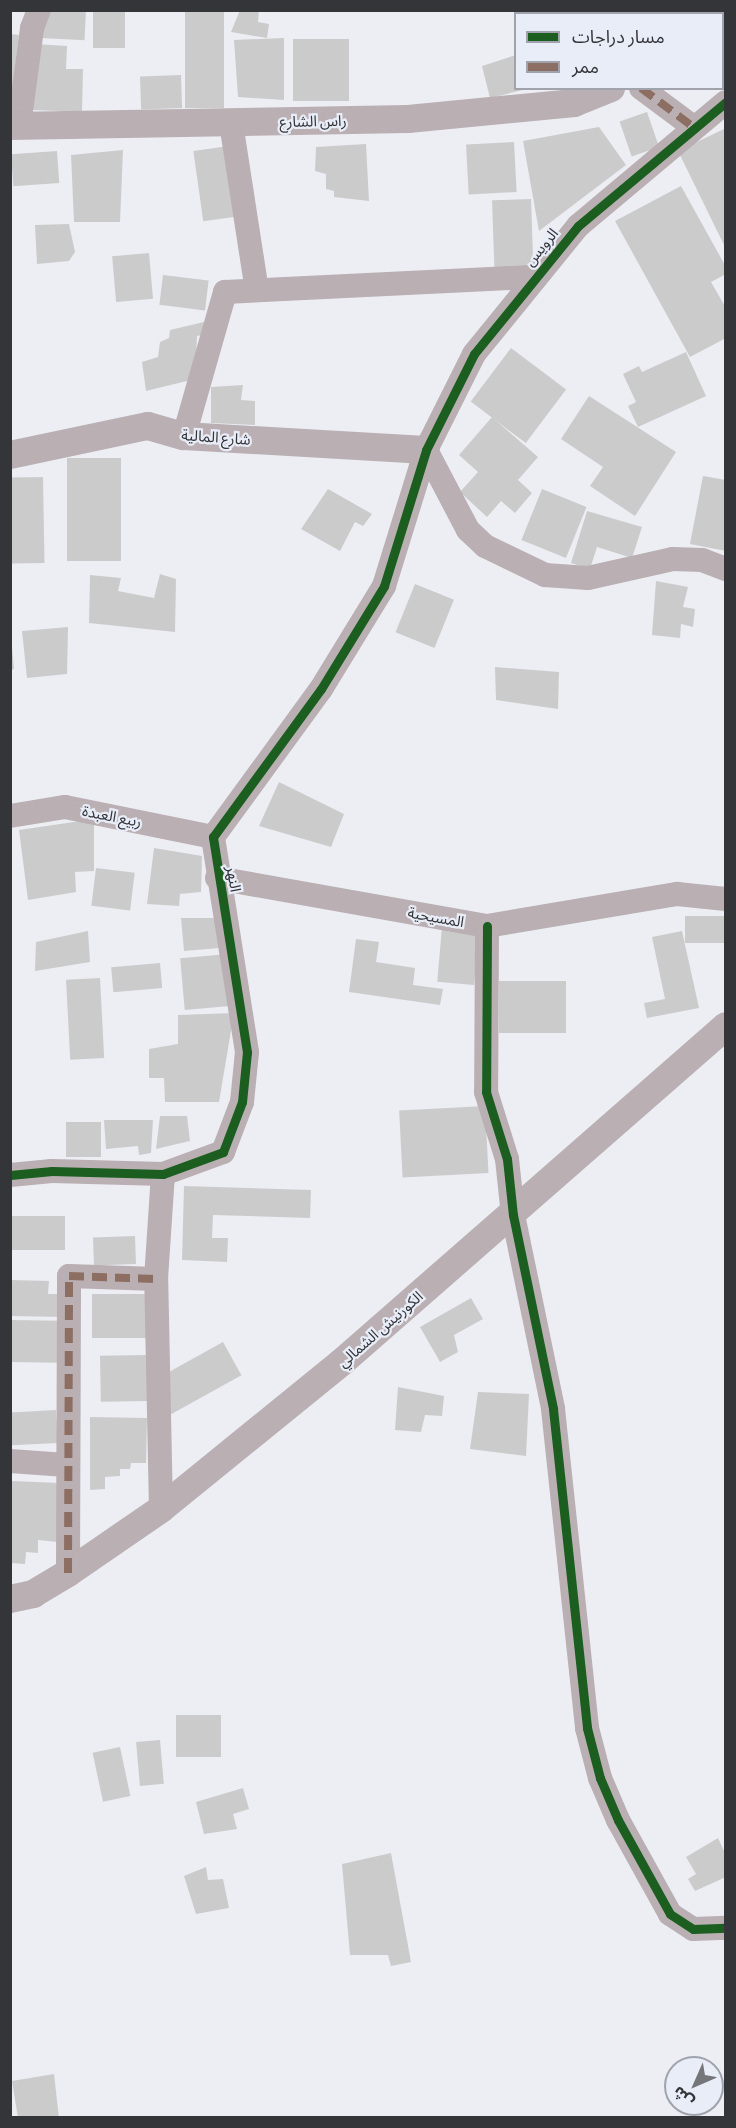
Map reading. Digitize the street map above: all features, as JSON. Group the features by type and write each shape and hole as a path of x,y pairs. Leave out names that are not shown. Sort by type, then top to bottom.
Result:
{"street":[{"path":"15,126 32,28 39,10"},
{"name":"راس الشارع","path":"15,126 408,119 574,102 606,90"},
{"path":"644,90 692,126"},
{"name":"الرويس","path":"426,450 474,354 578,226 692,126 726,102"},
{"path":"231,123 257,290"},
{"path":"184,436 225,292 536,276"},
{"name":"شارع المالية","path":"10,455 148,426 184,436 426,450"},
{"path":"426,450 468,530 485,546 545,575 588,578 673,559 702,560 726,569"},
{"path":"213,837 321,688 384,586 426,450"},
{"name":"ربيع العبدة","path":"10,816 65,807 213,837"},
{"name":"النهر","path":"10,1175 52,1171 163,1174 223,1152 242,1102 247,1052 233,949 217,878 213,837"},
{"name":"المسيحية","path":"217,878 487,926 496,920 677,894 726,899"},
{"path":"487,926 486,1092 507,1159 513,1215 553,1409 587,1728 600,1778 669,1914 693,1929 726,1928"},
{"name":"الكورنيش الشمالي","path":"10,1599 33,1594 68,1573 161,1509 342,1362 513,1215 726,1026"},
{"path":"161,1509 156,1279 163,1174"},
{"path":"68,1573 66,1465 69,1276 156,1279"},
{"path":"10,1461 66,1465"}],"building":[{"path":"43,10 86,12 84,40 42,38"},
{"path":"93,10 125,10 125,48 93,48"},
{"path":"185,10 224,10 224,108 185,108"},
{"path":"240,10 259,10 258,22 269,24 267,38 231,32"},
{"path":"10,34 19,35 10,110"},
{"path":"284,38 284,100 238,97 234,40"},
{"path":"293,39 349,39 349,101 293,101"},
{"path":"35,44 67,46 66,69 83,69 82,112 33,110"},
{"path":"514,56 514,90 523,90 490,98 482,66"},
{"path":"181,75 182,108 141,109 140,76"},
{"path":"647,112 659,147 632,156 620,121"},
{"path":"599,127 626,165 539,231 523,141"},
{"path":"726,128 726,244 724,245 678,151"},
{"path":"514,142 517,192 469,194 466,145"},
{"path":"366,144 369,201 334,197 334,191 326,189 326,174 315,171 316,147"},
{"path":"229,146 239,216 203,221 193,151"},
{"path":"123,150 120,222 74,222 71,155"},
{"path":"57,151 59,183 13,186 11,154"},
{"path":"681,186 726,267 726,274 711,282 726,308 726,338 690,357 615,221"},
{"path":"531,199 533,270 495,271 492,200"},
{"path":"69,224 75,252 69,261 37,264 35,225"},
{"path":"149,253 153,299 116,302 112,256"},
{"path":"163,275 209,281 205,310 159,305"},
{"path":"204,322 208,334 197,336 195,379 146,391 142,362 158,357 160,342 169,338 170,330"},
{"path":"511,348 566,390 526,443 471,402"},
{"path":"686,352 706,396 638,427 628,406 636,402 623,374 639,366 642,372"},
{"path":"243,385 241,400 255,401 255,425 211,423 211,387"},
{"path":"589,396 676,452 635,516 590,486 603,467 561,439"},
{"path":"492,417 538,457 518,480 532,493 515,513 501,501 487,517 460,492 478,472 459,455"},
{"path":"67,458 121,458 121,561 67,561"},
{"path":"703,476 726,480 726,551 690,544"},
{"path":"43,477 45,563 12,564 10,478"},
{"path":"328,489 372,514 363,526 355,522 340,551 301,529"},
{"path":"542,489 587,507 566,558 521,540"},
{"path":"587,511 642,527 632,558 597,547 590,569 571,563"},
{"path":"160,574 176,579 175,632 89,623 90,575 121,578 118,591 154,598"},
{"path":"656,581 688,587 683,607 695,609 693,627 681,624 680,638 652,635"},
{"path":"415,584 454,600 434,648 396,632"},
{"path":"10,625 14,669 10,670"},
{"path":"68,627 67,674 27,678 22,631"},
{"path":"495,667 559,672 558,709 496,700"},
{"path":"279,782 344,814 331,847 259,826"},
{"path":"94,819 94,871 75,872 76,892 28,900 19,830"},
{"path":"154,848 202,856 201,892 180,894 179,906 147,904"},
{"path":"96,868 135,873 130,910 91,906"},
{"path":"685,916 726,916 726,943 685,943"},
{"path":"181,918 221,918 220,948 184,951"},
{"path":"442,927 479,930 474,985 437,982"},
{"path":"88,931 90,962 35,971 36,942"},
{"path":"682,931 699,1008 647,1018 644,1003 665,999 652,937"},
{"path":"356,939 379,942 376,962 415,968 413,985 443,989 440,1005 349,992"},
{"path":"228,954 233,1006 185,1010 180,958"},
{"path":"160,963 162,988 113,992 111,967"},
{"path":"100,978 104,1058 70,1060 66,980"},
{"path":"499,981 566,981 566,1033 499,1033"},
{"path":"234,1013 219,1102 165,1102 164,1078 149,1078 149,1049 178,1044 178,1015"},
{"path":"485,1106 489,1173 403,1177 399,1111"},
{"path":"160,1116 187,1116 190,1141 156,1149"},
{"path":"104,1120 153,1120 151,1153 139,1155 138,1146 106,1149"},
{"path":"66,1122 101,1122 101,1157 66,1157"},
{"path":"184,1186 311,1190 310,1218 213,1215 212,1238 228,1238 227,1262 182,1260"},
{"path":"10,1216 65,1216 65,1250 10,1250"},
{"path":"135,1236 136,1264 94,1265 93,1237"},
{"path":"10,1280 49,1281 48,1294 64,1294 63,1317 10,1316"},
{"path":"92,1294 150,1294 150,1338 92,1338"},
{"path":"471,1298 483,1319 454,1335 458,1352 440,1362 420,1327"},
{"path":"10,1320 60,1321 59,1363 10,1362"},
{"path":"223,1342 241,1375 170,1415 151,1382"},
{"path":"148,1355 149,1401 101,1402 100,1356"},
{"path":"398,1387 444,1396 442,1416 425,1415 421,1432 395,1430"},
{"path":"478,1392 529,1394 526,1456 470,1449"},
{"path":"56,1410 58,1443 12,1445 10,1412"},
{"path":"90,1417 147,1418 146,1463 131,1463 130,1469 120,1469 120,1476 105,1477 105,1489 90,1490"},
{"path":"12,1481 60,1483 57,1542 38,1540 38,1553 26,1552 25,1564 10,1563"},
{"path":"176,1715 221,1715 221,1757 176,1757"},
{"path":"160,1740 164,1784 140,1786 136,1742"},
{"path":"120,1747 130,1796 103,1802 93,1753"},
{"path":"243,1788 249,1809 233,1814 237,1829 204,1834 196,1802"},
{"path":"718,1838 726,1855 726,1877 695,1891 688,1879 696,1874 686,1857"},
{"path":"391,1853 411,1962 391,1966 388,1955 350,1955 342,1864"},
{"path":"206,1867 208,1880 223,1879 229,1908 196,1914 184,1876"},
{"path":"54,2074 59,2118 18,2118 12,2081"}],"marked path":[{"path":"644,90 692,126"},
{"path":"68,1573 69,1276 156,1279"}],"cycle path":[{"path":"10,1175 52,1171 163,1174 223,1152 242,1102 247,1052 213,837 321,689 384,586 426,450 474,354 578,226 726,102"},
{"path":"487,926 486,1092 507,1159 513,1215 553,1409 587,1728 600,1778 618,1820 670,1914 693,1929 726,1928"}]}
